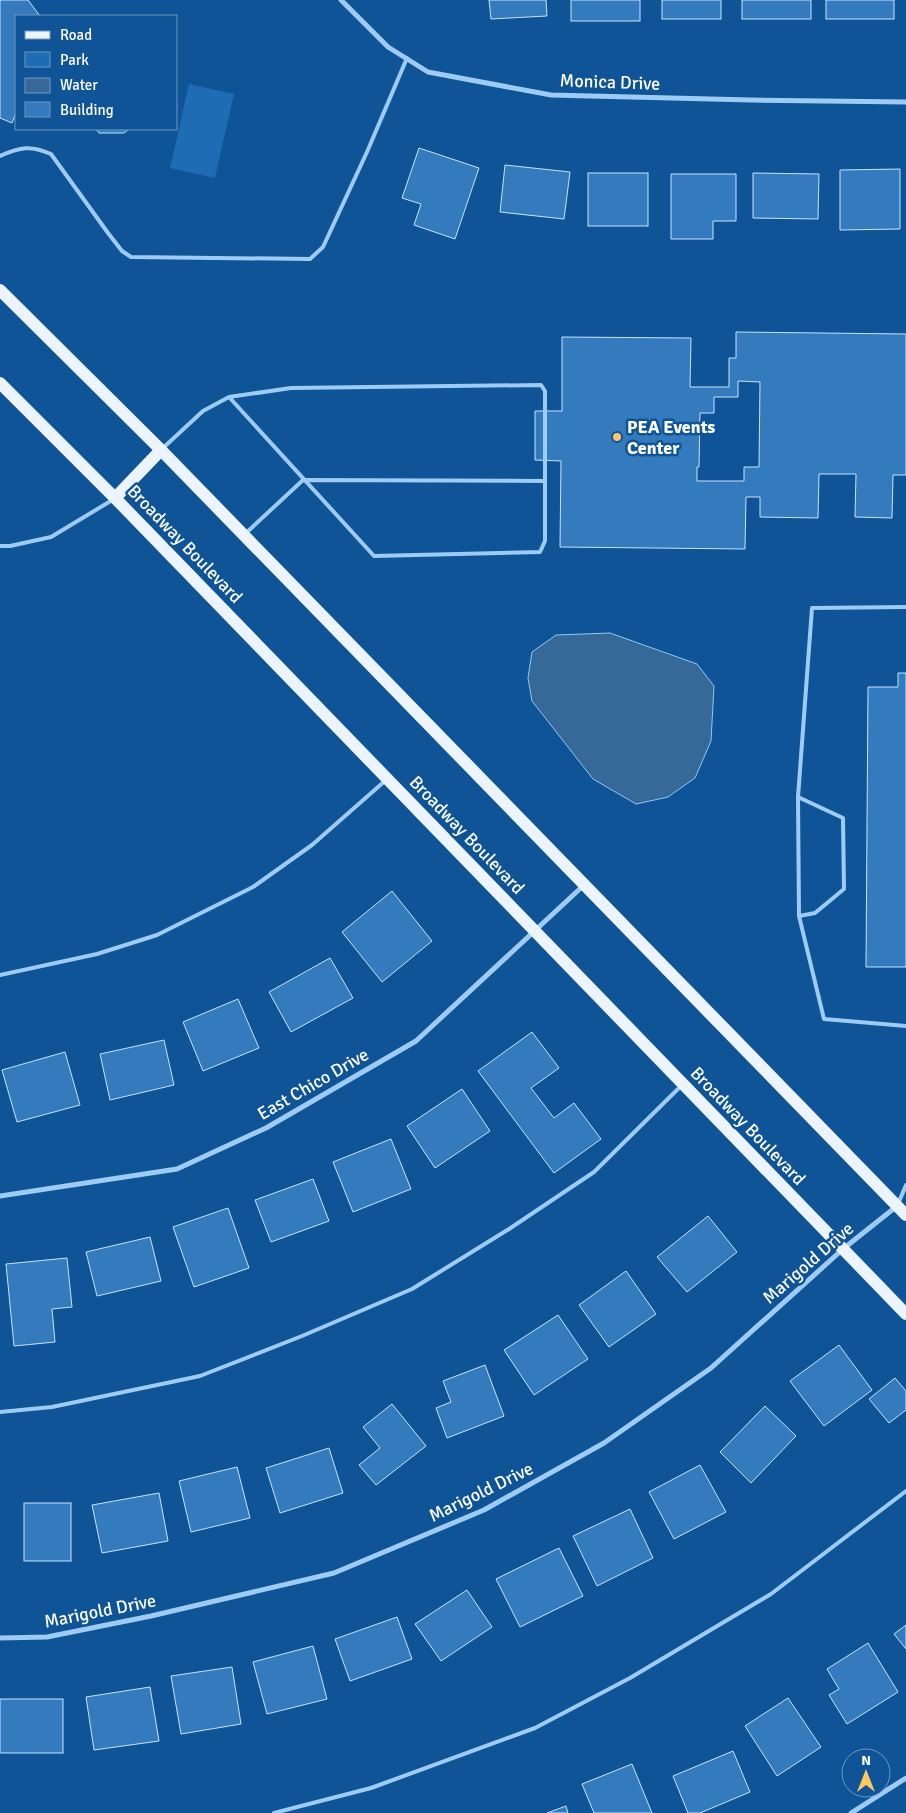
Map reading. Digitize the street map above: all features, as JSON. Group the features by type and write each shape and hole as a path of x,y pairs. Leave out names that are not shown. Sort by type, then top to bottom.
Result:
{"main road":[{"path":"0,290 161,450 902,1210"},
{"name":"Broadway Boulevard","path":"0,383 115,498 906,1314"},
{"path":"115,498 161,450"}],"street":[{"name":"Monica Drive","path":"341,0 388,47 428,72 551,95 906,102"},
{"name":"East Chico Drive","path":"0,1196 176,1169 266,1128 416,1041 585,885"},
{"name":"Marigold Drive","path":"0,1638 47,1637 151,1616 334,1572 484,1510 604,1443 711,1368 843,1249 902,1210"},
{"path":"851,1813 905,1781"}],"lane":[{"path":"0,156 18,148 38,148 51,154 108,234 122,251 131,257 310,259 323,247 367,152 407,58"},
{"path":"161,450 203,411 229,397 291,388 541,385 545,391 545,541 540,552 374,556 229,397"},
{"path":"244,535 303,480 545,481"},
{"path":"0,546 10,546 51,537 115,498"},
{"path":"906,607 812,608 798,797 799,916 824,1020 906,1026"},
{"path":"0,975 105,952 157,935 253,887 312,845 387,778"},
{"path":"798,797 843,818 844,889 815,913 799,916"},
{"path":"0,1412 52,1407 200,1376 302,1336 412,1289 509,1229 594,1172 683,1084"},
{"path":"902,1210 906,1185"},
{"path":"274,1813 371,1788 535,1728 630,1678 771,1594 906,1491"}],"green space":[{"path":"189,84 234,94 215,178 170,168"}],"water":[{"path":"610,633 697,664 714,686 711,741 695,778 668,797 636,804 593,779 532,701 528,678 532,652 556,635"}],"building":[{"path":"0,0 28,0 39,15 15,15 15,116 12,123 0,118"},
{"path":"489,0 546,0 547,16 491,19"},
{"path":"571,0 640,0 640,21 571,21"},
{"path":"662,0 721,0 721,19 662,19"},
{"path":"742,0 811,0 811,19 742,19"},
{"path":"826,0 894,0 894,19 826,19"},
{"path":"97,130 128,130 124,133 99,133"},
{"path":"419,148 479,168 455,239 414,225 421,204 402,198"},
{"path":"505,165 570,172 564,219 500,212"},
{"path":"900,169 900,229 840,230 840,170"},
{"path":"588,173 648,173 648,226 588,226"},
{"path":"753,173 819,174 818,219 753,218"},
{"path":"671,174 736,174 736,221 713,221 713,239 671,239"},
{"name":"PEA Events Center","path":"736,332 906,334 906,475 893,475 892,518 855,517 856,474 819,474 818,518 760,517 760,497 746,497 745,549 560,547 561,461 535,460 535,411 562,411 562,337 691,338 690,387 729,387 729,358 736,358","holes":["738,381 760,382 759,467 744,467 744,481 697,481 700,413 714,413 714,397 738,397"]},
{"path":"898,673 906,673 906,967 866,967 868,687 898,687"},
{"path":"392,891 432,941 382,982 342,932"},
{"path":"330,958 353,998 291,1032 269,992"},
{"path":"238,999 259,1048 203,1071 183,1022"},
{"path":"532,1032 559,1068 531,1088 554,1118 574,1103 601,1139 554,1173 478,1071"},
{"path":"164,1040 174,1085 110,1100 100,1054"},
{"path":"65,1052 80,1105 17,1122 2,1070"},
{"path":"462,1089 490,1131 435,1168 407,1126"},
{"path":"391,1139 411,1189 353,1212 333,1162"},
{"path":"313,1179 329,1221 271,1242 255,1200"},
{"path":"228,1208 249,1268 194,1287 173,1227"},
{"path":"708,1216 737,1252 687,1292 657,1257"},
{"path":"150,1237 161,1281 97,1296 86,1252"},
{"path":"67,1258 72,1307 52,1309 55,1342 14,1346 6,1264"},
{"path":"626,1271 656,1314 609,1347 579,1305"},
{"path":"558,1315 588,1359 534,1395 504,1350"},
{"path":"839,1345 872,1390 824,1426 790,1381"},
{"path":"485,1365 504,1416 447,1438 436,1408 451,1402 443,1381"},
{"path":"895,1378 906,1391 906,1410 889,1423 869,1399"},
{"path":"392,1404 426,1446 376,1485 359,1465 380,1448 363,1427"},
{"path":"765,1406 796,1436 751,1483 720,1452"},
{"path":"329,1448 343,1493 280,1513 266,1468"},
{"path":"700,1465 726,1512 674,1539 649,1492"},
{"path":"237,1467 250,1518 191,1532 179,1481"},
{"path":"159,1493 168,1541 102,1553 92,1505"},
{"path":"24,1503 71,1503 71,1561 24,1561"},
{"path":"630,1509 653,1558 597,1586 573,1536"},
{"path":"559,1548 583,1596 520,1627 496,1579"},
{"path":"467,1590 492,1627 441,1661 415,1624"},
{"path":"397,1617 412,1659 350,1681 335,1639"},
{"path":"906,1625 906,1649 894,1634"},
{"path":"868,1643 898,1692 847,1724 829,1695 839,1689 827,1669"},
{"path":"313,1646 327,1699 267,1714 253,1662"},
{"path":"232,1667 241,1724 181,1734 171,1676"},
{"path":"150,1687 159,1741 94,1750 86,1697"},
{"path":"788,1698 821,1747 777,1776 745,1726"},
{"path":"0,1699 63,1699 63,1753 0,1753"},
{"path":"733,1751 750,1792 700,1813 688,1813 673,1776"},
{"path":"632,1764 652,1813 594,1813 582,1784"},
{"path":"566,1806 568,1813 547,1813"}],"place":[{"name":"PEA Events Center","path":"617,437"}]}
